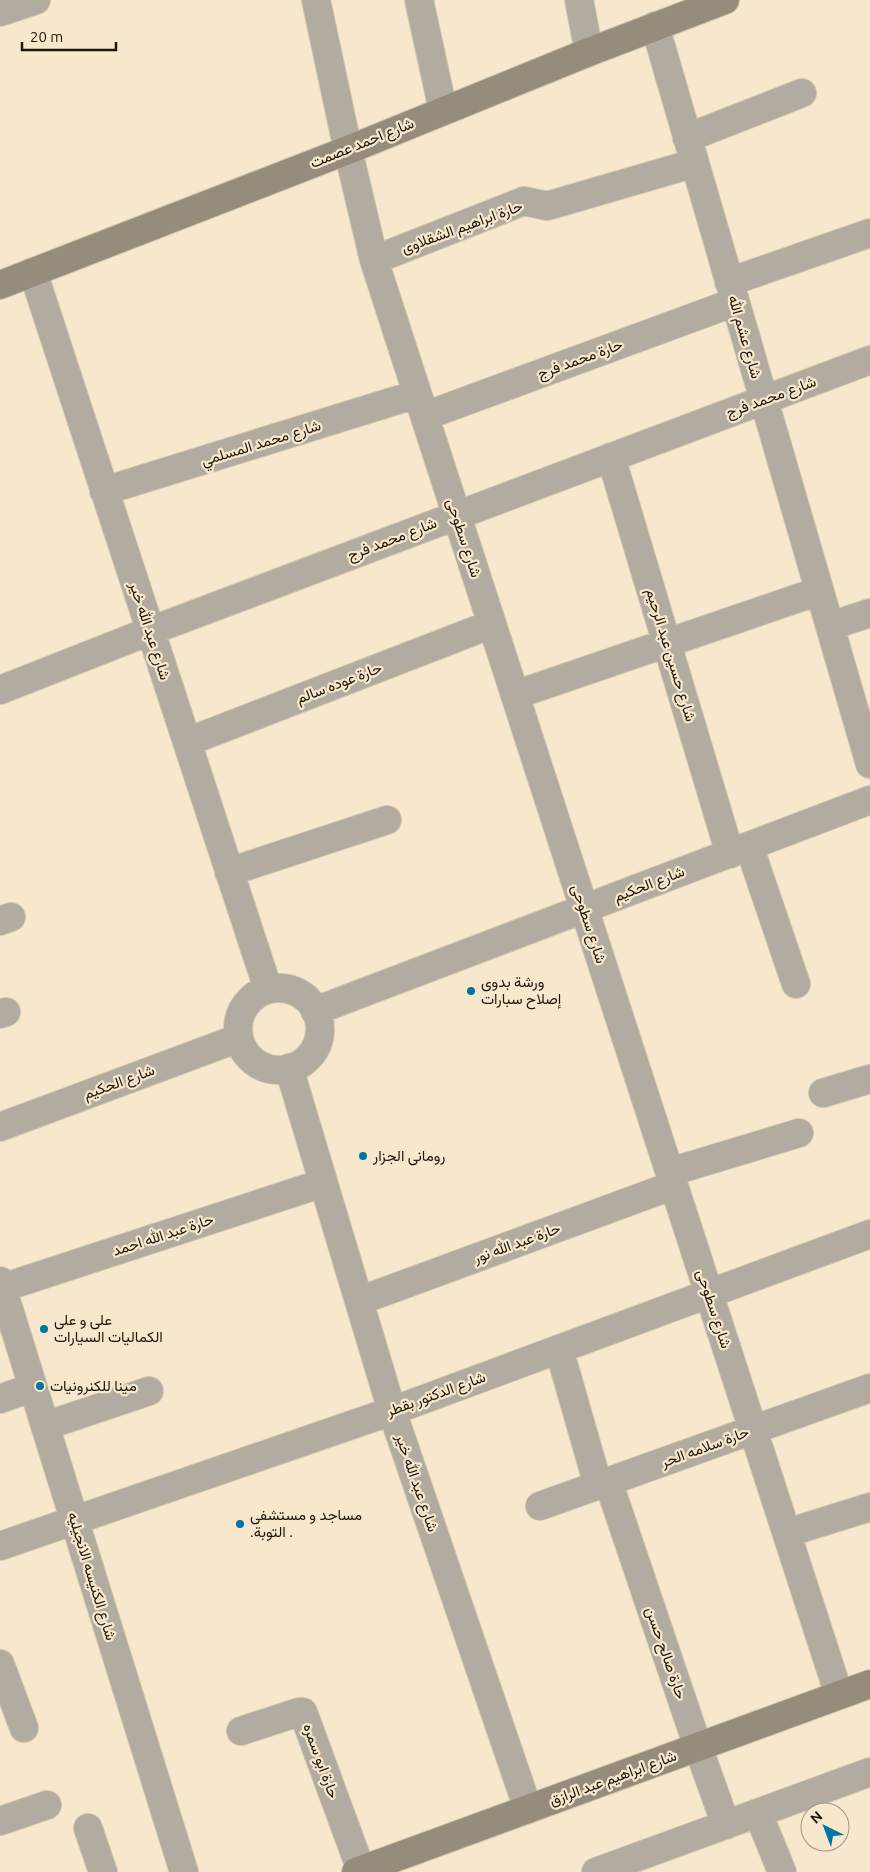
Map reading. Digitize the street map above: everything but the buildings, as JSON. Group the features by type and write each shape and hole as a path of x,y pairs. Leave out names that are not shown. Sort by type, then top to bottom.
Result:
{"main road":[{"name":"شارع احمد عصمت","path":"0,286 348,150 589,52 725,0"},
{"name":"شارع ابراهيم عبد الرازق","path":"358,1871 870,1684"}],"street":[{"name":"شارع سطوحى","path":"316,0 374,260 839,1695"},
{"path":"418,0 443,110"},
{"path":"579,0 589,52"},
{"name":"شارع عشم الله","path":"655,26 870,764"},
{"name":"حارة ابراهيم الشقلاوى","path":"374,260 524,202 547,206 691,150 802,93"},
{"name":"حارة محمد فرج","path":"421,405 732,292 870,233"},
{"name":"شارع عبد الله خير","path":"33,272 268,989"},
{"name":"شارع محمد فرج","path":"0,690 150,630 870,360"},
{"name":"شارع محمد المسلمي","path":"104,491 421,405"},
{"name":"شارع حسين عبد الرحيم","path":"611,456 667,643 740,850 796,984"},
{"path":"515,695 819,591"},
{"path":"830,626 870,613"},
{"name":"حارة عوده سالم","path":"187,742 492,624"},
{"name":"شارع الحكيم","path":"316,1010 870,800"},
{"path":"229,872 387,820"},
{"path":"268,989 290,989 300,994 316,1010 319,1034 315,1046 309,1056 289,1068 263,1067 252,1060 239,1038 239,1020 247,1003 256,994 268,989"},
{"name":"شارع الحكيم","path":"0,1127 239,1038"},
{"name":"شارع عبد الله خير","path":"289,1068 392,1411 528,1809"},
{"path":"823,1093 870,1079"},
{"name":"حارة عبد الله نور","path":"359,1300 799,1132"},
{"name":"حارة عبد الله احمد","path":"1,1284 323,1183"},
{"name":"شارع الدكتور بقطر","path":"0,1546 392,1411 870,1234"},
{"name":"شارع الكنيسه الانجيليه","path":"1,1284 184,1872"},
{"name":"حارة صالح حسن","path":"559,1349 603,1483 726,1825"},
{"path":"0,1399 33,1387"},
{"name":"حارة سلامه الحر","path":"540,1506 870,1388"},
{"path":"45,1426 149,1391"},
{"path":"786,1533 870,1507"},
{"path":"0,1664 24,1728"},
{"name":"حارة ابو سمره","path":"241,1731 303,1712 358,1871"},
{"path":"596,1872 870,1772"},
{"path":"0,1821 47,1805"},
{"path":"758,1813 782,1872"},
{"path":"88,1828 103,1872"}],"place":[{"name":"ورشة بدوى إصلاح سبارات","path":"471,991"},
{"name":"رومانى الجزار","path":"363,1156"},
{"name":"على و على الكماليات السيارات","path":"44,1329"},
{"name":"مينا للكنرونيات","path":"40,1386"},
{"name":"مساجد و مستشفى .التوبة .","path":"240,1524"}]}
